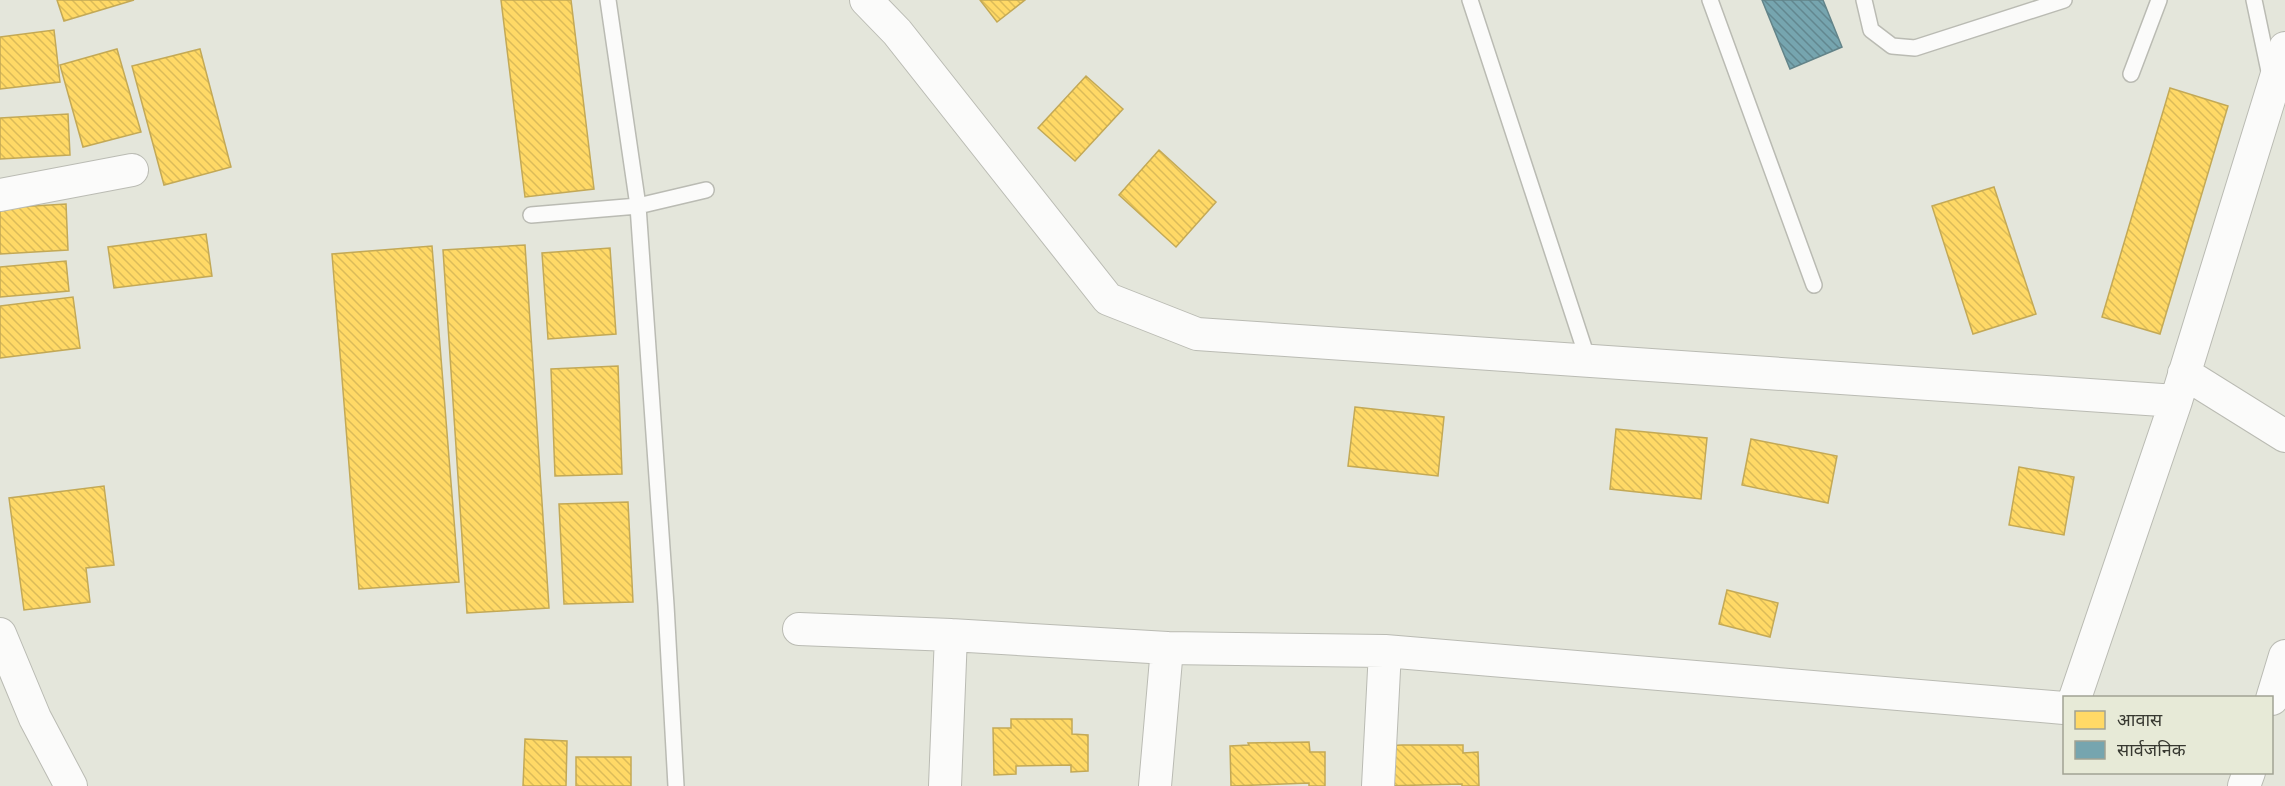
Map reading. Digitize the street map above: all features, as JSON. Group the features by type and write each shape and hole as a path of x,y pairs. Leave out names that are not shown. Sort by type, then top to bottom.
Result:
{"street":[{"path":"866,0 897,32 1107,299 1197,334 1588,360 2180,387 2285,436"},
{"path":"2076,696 2180,387 2285,48"},
{"path":"0,195 132,170"},
{"path":"799,629 951,635 1167,648 1385,651 2063,708"},
{"path":"0,634 35,718 71,786"},
{"path":"945,786 951,635"},
{"path":"1155,786 1167,648"},
{"path":"1378,786 1385,651"},
{"path":"2272,696 2285,656"}],"lane":[{"path":"608,0 638,206 666,593 676,786"},
{"path":"1470,0 1588,360"},
{"path":"1710,0 1814,285"},
{"path":"1864,0 1871,30 1892,46 1915,48 2064,0"},
{"path":"2131,74 2159,0"},
{"path":"2254,0 2273,87"},
{"path":"531,215 638,206 706,190"}],"building: आवास":[{"path":"57,0 134,0 64,21"},
{"path":"501,0 571,0 594,189 525,197"},
{"path":"980,0 1025,0 997,22"},
{"path":"54,30 60,82 0,89 0,37"},
{"path":"117,49 141,132 83,147 60,65"},
{"path":"200,49 231,167 164,185 132,66"},
{"path":"1086,76 1123,109 1075,161 1038,128"},
{"path":"2170,88 2228,106 2160,334 2102,317"},
{"path":"68,114 70,155 0,159 0,118"},
{"path":"1159,150 1216,202 1176,247 1119,195"},
{"path":"1994,187 2036,314 1973,334 1932,206"},
{"path":"66,204 68,250 0,254 0,208"},
{"path":"206,234 212,276 114,288 108,247"},
{"path":"525,245 549,608 467,613 443,250"},
{"path":"432,246 459,582 359,589 332,254"},
{"path":"610,248 616,334 548,339 542,253"},
{"path":"66,261 69,291 0,297 0,267"},
{"path":"73,297 80,348 0,358 0,306"},
{"path":"618,366 622,474 555,476 551,369"},
{"path":"1355,407 1444,417 1438,476 1348,466"},
{"path":"1616,429 1707,438 1701,499 1610,489"},
{"path":"1751,439 1837,456 1828,503 1742,485"},
{"path":"2019,467 2074,477 2064,535 2009,525"},
{"path":"104,486 114,565 86,568 90,602 24,610 9,498"},
{"path":"628,502 633,602 564,604 559,504"},
{"path":"1727,590 1778,603 1770,637 1719,624"},
{"path":"1011,719 1072,719 1072,734 1088,735 1088,771 1071,772 1071,765 1016,766 1016,774 994,775 993,728 1011,728"},
{"path":"525,739 567,741 566,786 523,786"},
{"path":"1309,742 1310,752 1325,752 1325,786 1309,786 1309,783 1231,786 1230,746 1249,745 1248,743"},
{"path":"1463,745 1463,753 1478,752 1479,786 1462,786 1462,784 1384,786 1384,746"},
{"path":"576,757 631,757 631,786 576,786"}],"building: सार्वजनिक":[{"path":"1762,0 1823,0 1842,47 1790,69"}]}
